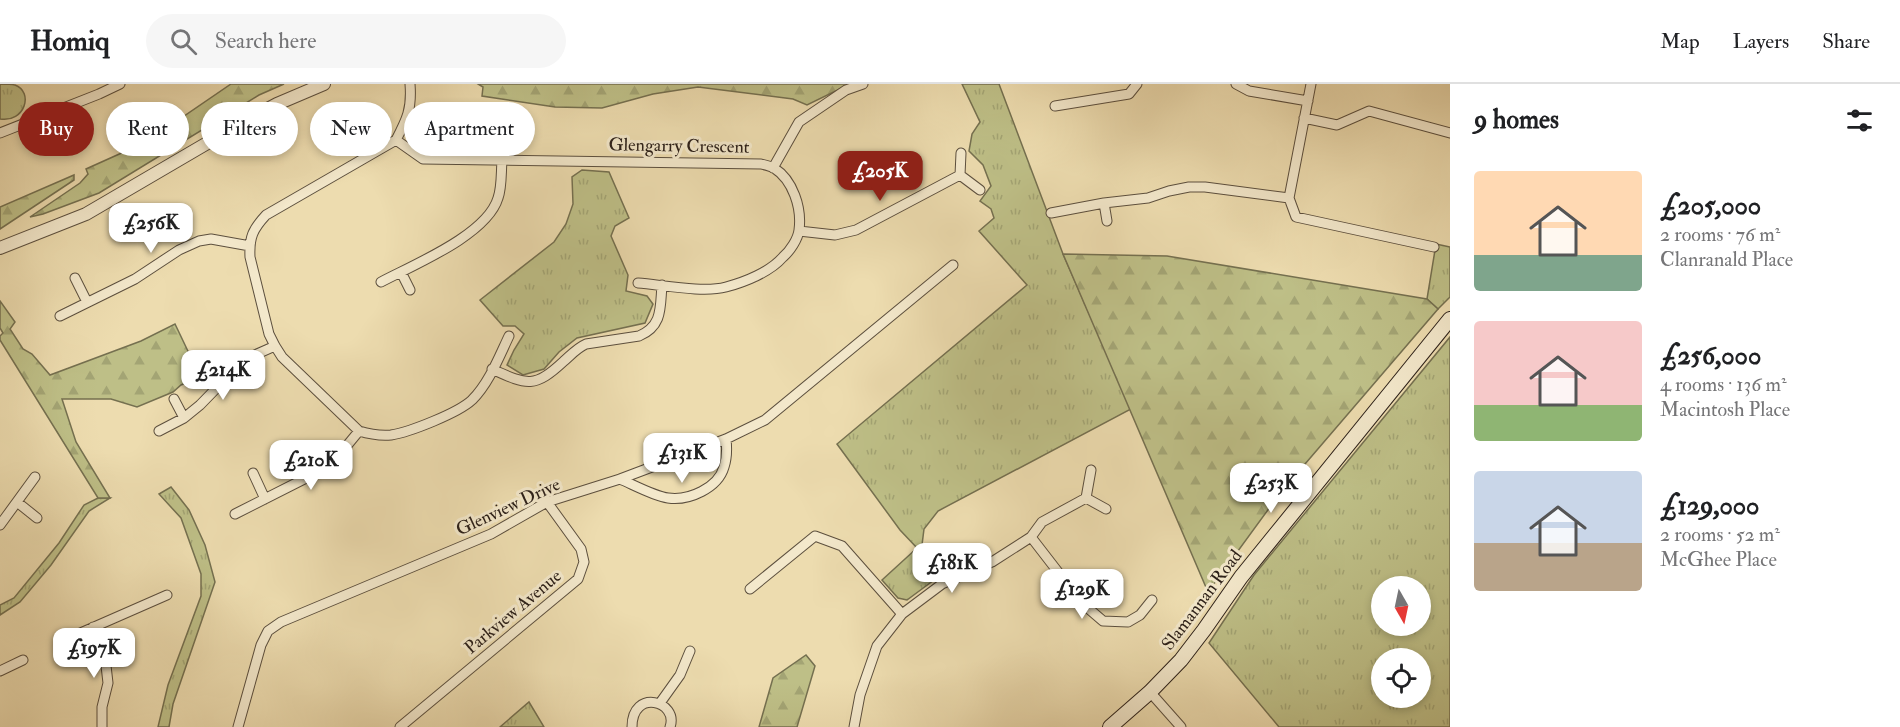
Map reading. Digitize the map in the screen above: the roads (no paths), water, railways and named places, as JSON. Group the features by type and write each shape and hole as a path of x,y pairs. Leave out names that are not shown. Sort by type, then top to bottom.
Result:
{"main road":[{"name":"Slamannan Road","path":"1110,727 1150,692 1181,660 1240,577 1450,319"}],"street":[{"path":"0,133 120,84"},
{"path":"0,248 86,214 245,121 277,104 324,84"},
{"path":"410,84 408,119 396,140 267,214 255,227 250,246 250,257 269,334 282,357 358,431 372,435 404,432 454,412 471,401 485,383 510,336"},
{"path":"773,168 799,122 846,90 862,84"},
{"path":"1055,106 1129,94 1137,84"},
{"path":"1236,84 1249,91 1308,101"},
{"path":"1311,84 1289,198 1296,217 1434,247"},
{"path":"1304,118 1337,125 1369,111 1450,133"},
{"name":"Glengarry Crescent","path":"396,140 423,159 760,164 773,168 783,176 796,198 799,231"},
{"path":"960,175 961,153"},
{"path":"381,282 450,247 491,212 498,197 502,161"},
{"path":"960,175 980,190"},
{"path":"638,283 696,288 724,287 751,278 782,259 792,247 799,231 835,235 856,230 960,175"},
{"path":"1051,213 1148,198 1189,187 1289,198"},
{"path":"1104,203 1107,220"},
{"path":"60,316 135,279 180,250 199,241 211,239 250,246"},
{"name":"Glenview Drive","path":"238,727 261,645 268,631 281,622 491,534 547,502 620,479 726,439 765,420 953,265"},
{"path":"401,272 410,290"},
{"path":"75,278 87,302"},
{"path":"492,369 522,382 540,380 586,344 639,336 654,326 658,319 662,285"},
{"path":"159,431 184,418 200,405 248,358 275,346"},
{"path":"174,399 184,418"},
{"path":"235,514 316,473 340,454 358,431"},
{"path":"620,479 666,498 682,498 699,493 714,483 724,468 727,451 726,439"},
{"path":"1086,498 1091,470"},
{"path":"253,473 265,499"},
{"path":"0,525 35,477"},
{"path":"1086,498 1106,509"},
{"path":"854,727 860,695 877,646 902,614 942,584 992,562 1031,537 1042,522 1086,498"},
{"path":"17,502 37,518"},
{"name":"Parkview Avenue","path":"400,727 578,579 584,562 581,549 547,502"},
{"path":"750,589 815,536 842,546 902,614"},
{"path":"1031,537 1082,603 1103,621 1128,622 1140,615 1152,600"},
{"path":"78,634 167,595"},
{"path":"93,627 105,657 108,683 102,707 102,727"},
{"path":"660,703 680,675 690,651"},
{"path":"0,670 23,660"},
{"path":"1150,692 1181,727"},
{"path":"632,727 632,716 638,706 649,702 660,703 669,711 672,722 670,727"}]}
